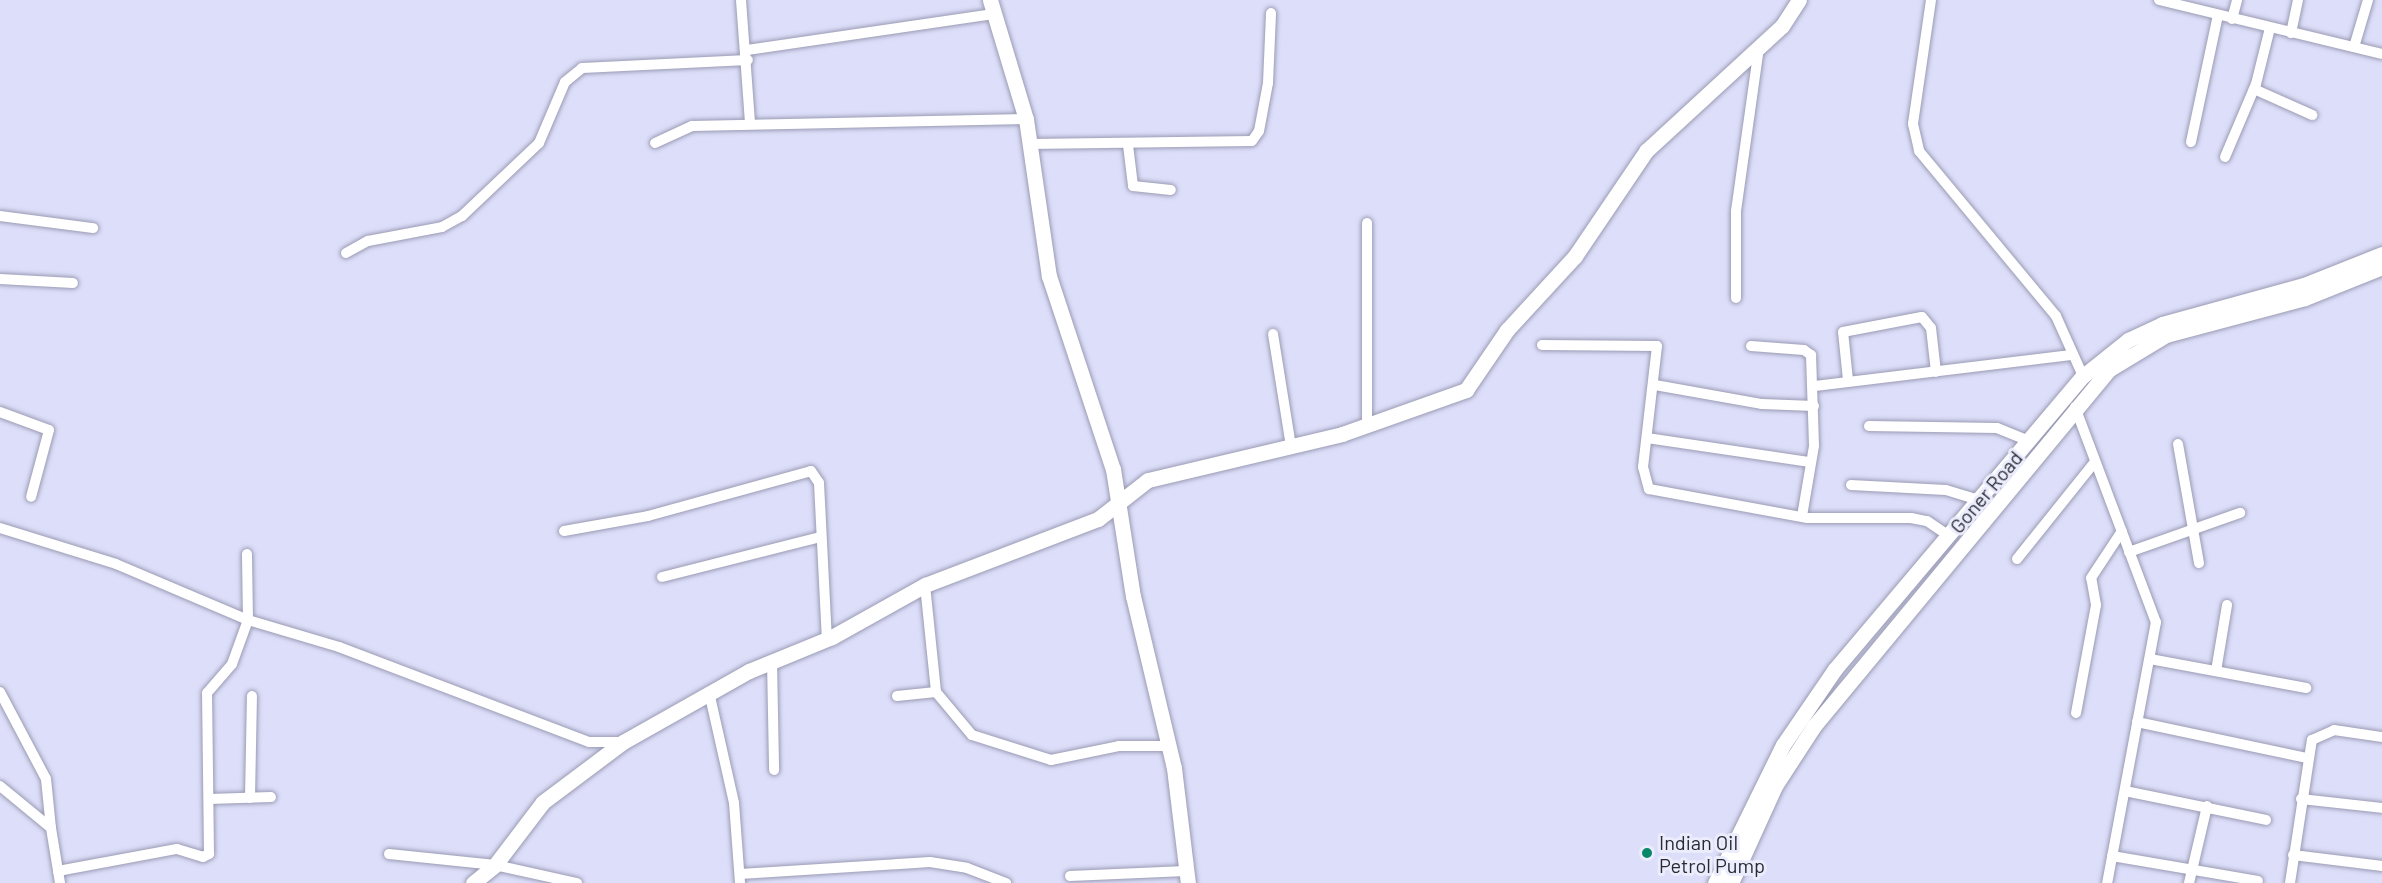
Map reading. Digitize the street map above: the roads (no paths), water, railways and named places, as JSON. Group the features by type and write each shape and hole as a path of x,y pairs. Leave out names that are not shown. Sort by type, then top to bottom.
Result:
{"street":[{"path":"741,0 748,55 750,123"},
{"path":"473,883 495,865 543,802 623,742 709,692 772,661 827,640 925,585 1118,508 1148,480 1367,426 1466,390 1507,330 1575,256 1646,152 1759,47 1801,0"},
{"path":"1931,0 1913,124 1919,152 2055,316 2087,383"},
{"path":"2159,0 2382,54"},
{"path":"2232,19 2236,0"},
{"path":"2291,33 2298,0"},
{"path":"2354,47 2368,0"},
{"path":"346,253 368,241 455,222 539,143 565,82 582,68 748,55 993,7 1026,119 1049,276 1078,376 1108,447 1118,508 1168,746 1187,877 1070,876"},
{"path":"1029,144 1128,145 1252,141 1259,131 1268,83 1271,13"},
{"path":"2192,142 2218,15"},
{"path":"2225,157 2254,89 2270,28"},
{"path":"1736,298 1739,183 1759,47"},
{"path":"2254,89 2312,115"},
{"path":"655,143 692,126 1026,119"},
{"path":"1128,145 1132,186 1171,190"},
{"path":"0,216 93,228"},
{"path":"1367,223 1367,426"},
{"name":"Goner Road","path":"1731,883 1775,786 1851,681 1987,503 2070,402 2128,340 2162,324 2304,285 2382,254"},
{"name":"Goner Road","path":"2087,383 2133,351 2166,334 2305,298 2382,267"},
{"path":"0,279 72,283"},
{"path":"1848,380 1843,332 1922,317 1931,328 1936,372"},
{"path":"1273,334 1291,446"},
{"path":"1542,345 1653,345 1660,353 1643,480 1649,489 1802,516 1911,518 1927,521 1949,536"},
{"path":"1751,346 1804,350 1811,355 1815,386 1814,406 1810,462 1802,516"},
{"path":"1815,386 1848,380 2073,355"},
{"path":"1654,385 1762,404 1814,406"},
{"path":"2070,402 2156,622 2107,883"},
{"name":"Goner Road","path":"1714,883 1782,745 1835,669 1949,536 1987,503 2029,441 2070,402"},
{"path":"1,412 31,421 49,430 51,440 31,497"},
{"path":"1869,426 1997,428 2029,441"},
{"path":"1647,438 1810,462"},
{"path":"2178,444 2199,563"},
{"path":"2017,559 2094,463"},
{"path":"564,531 648,516 811,471 819,483 827,640"},
{"path":"1851,485 1946,490 1987,503"},
{"path":"2129,552 2240,513"},
{"path":"0,528 116,564 248,620 339,647 589,742 623,742"},
{"path":"2076,713 2096,605 2091,578 2121,531"},
{"path":"662,577 820,537"},
{"path":"58,871 177,849 207,856 209,799 207,693 232,664 248,620 247,554"},
{"path":"925,585 936,692 972,735 1030,757 1064,761 1108,747 1168,746"},
{"path":"2216,671 2227,605"},
{"path":"2150,659 2306,688"},
{"path":"772,661 774,770"},
{"path":"1835,669 1851,681"},
{"path":"0,692 46,779 60,883"},
{"path":"709,692 734,803 740,879 930,862 967,867 1006,883"},
{"path":"897,696 936,692"},
{"path":"250,798 252,696"},
{"path":"2137,722 2306,758"},
{"path":"2290,883 2306,758 2312,740 2325,731 2382,737"},
{"path":"0,786 51,828"},
{"path":"2125,791 2207,806 2266,820"},
{"path":"209,799 271,797"},
{"path":"2301,799 2382,808"},
{"path":"2189,883 2207,806"},
{"path":"389,854 495,865 541,879 577,883"},
{"path":"2294,855 2382,866"},
{"path":"2112,856 2258,881"}],"place":[{"name":"Indian Oil Petrol Pump","path":"1647,853"}]}
